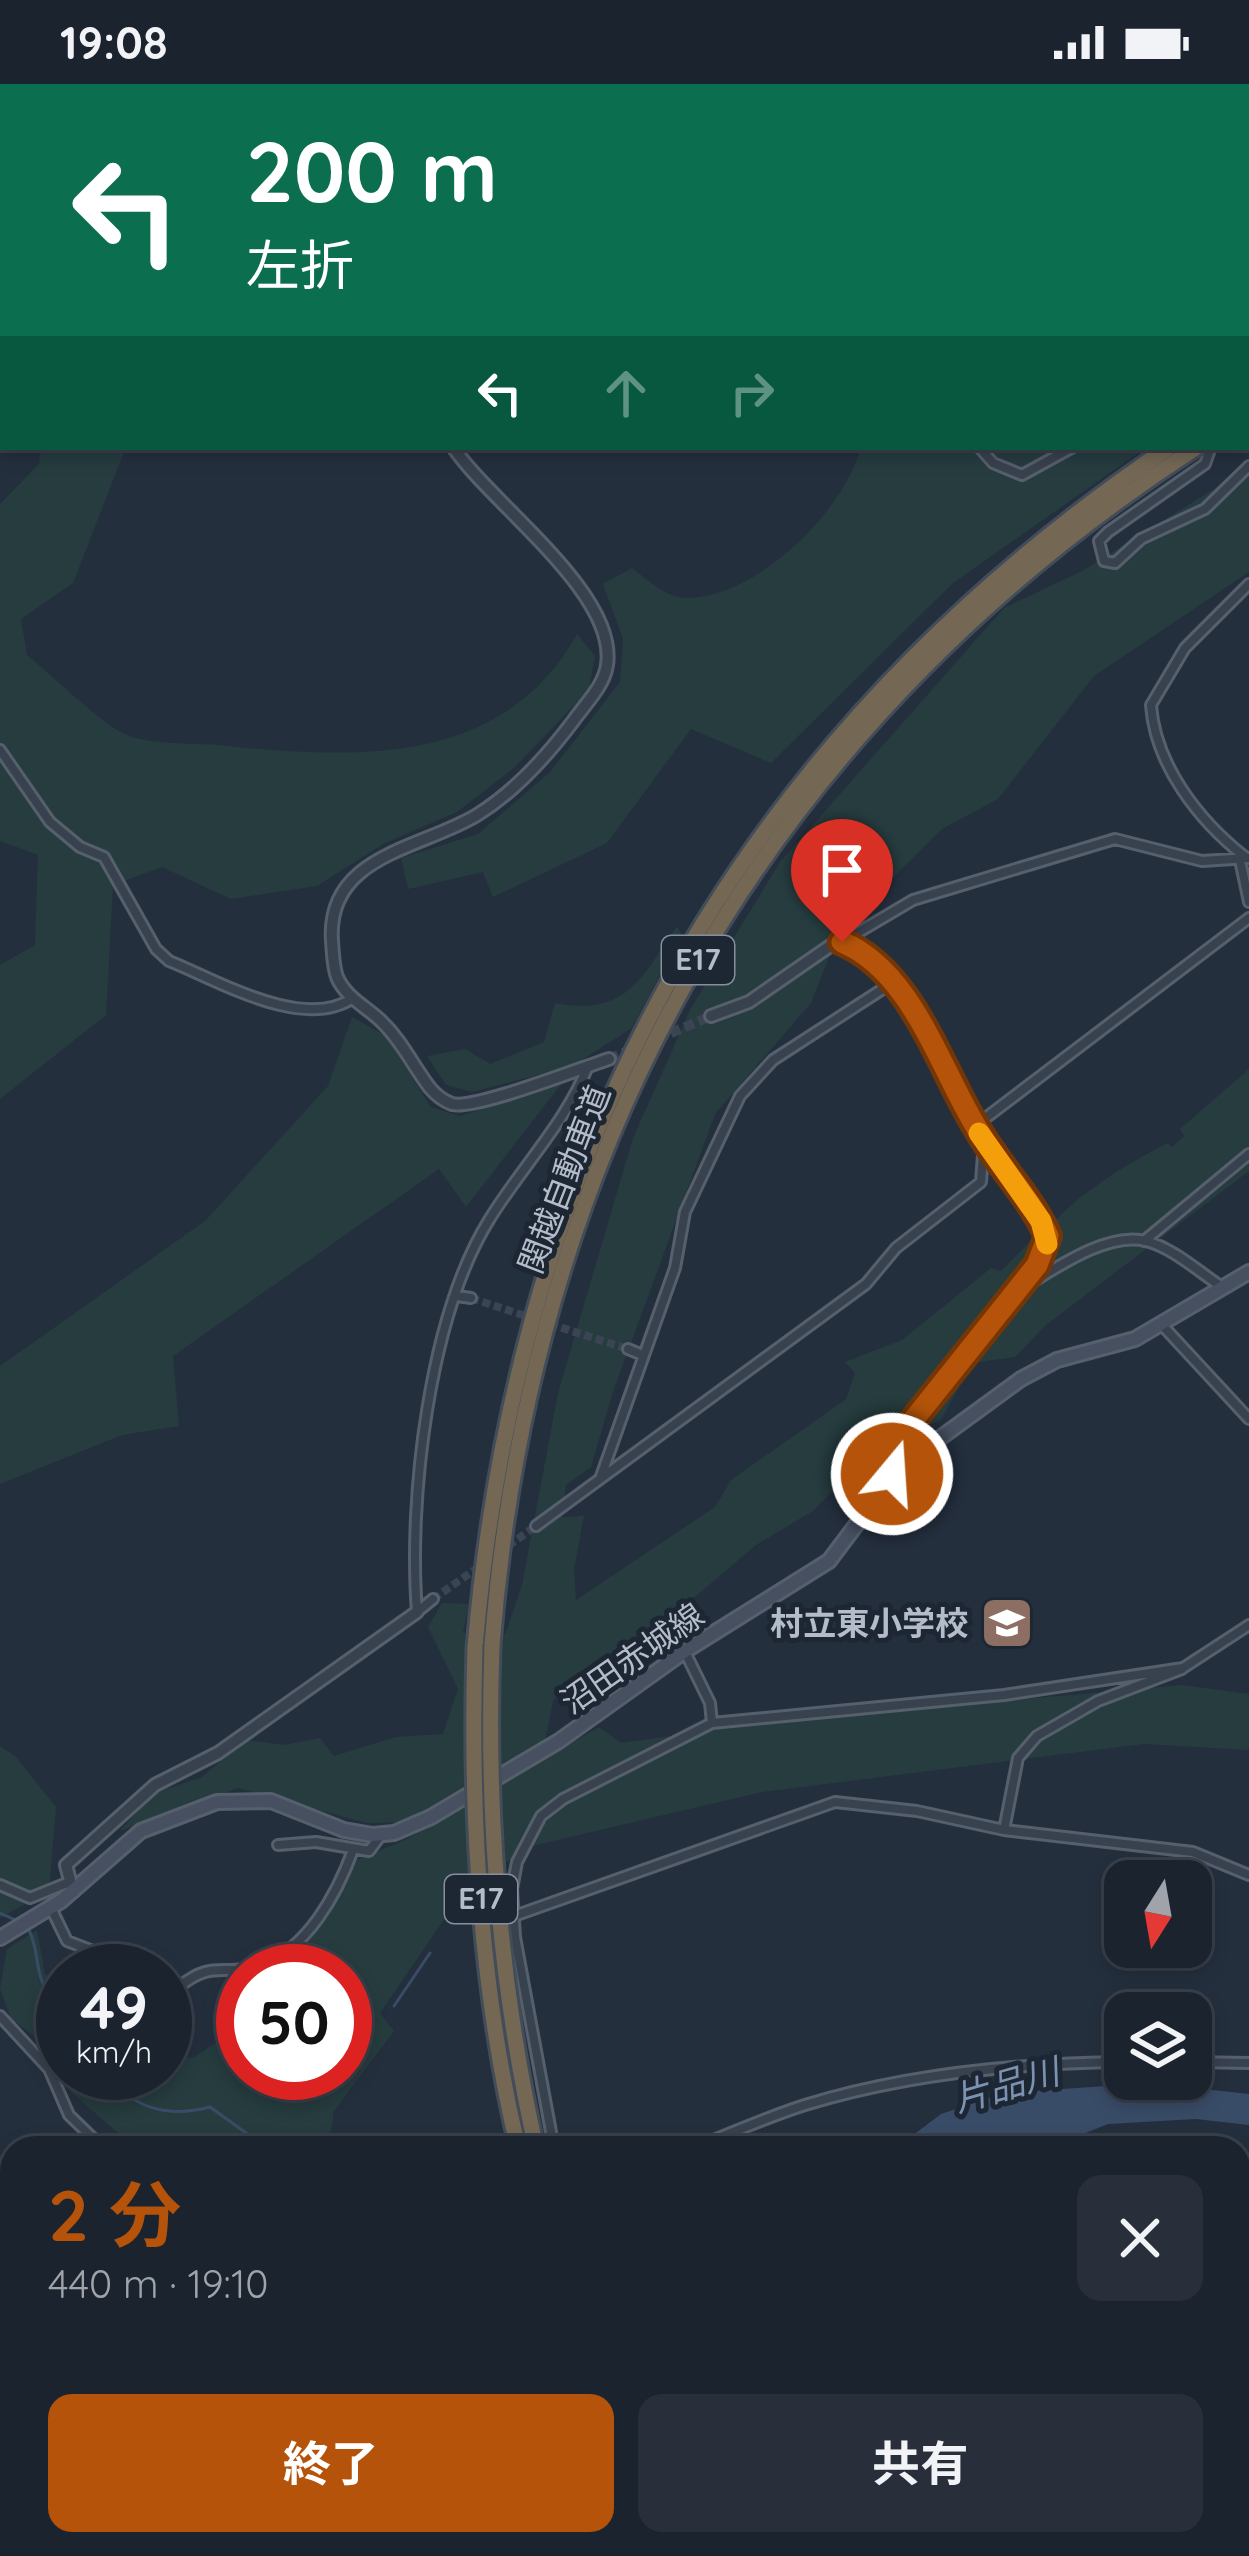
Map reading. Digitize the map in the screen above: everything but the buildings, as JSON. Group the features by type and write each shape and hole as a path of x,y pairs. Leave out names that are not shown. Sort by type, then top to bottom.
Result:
{"highway":[{"name":"関越自動車道","path":"516,2136 499,2042 476,1844 495,1473 535,1300 604,1109 691,941 780,808 887,682 1025,554 1165,450"},
{"name":"関越自動車道","path":"534,2136 515,2036 492,1841 484,1646 510,1477 550,1304 604,1148 705,948 839,759 950,641 1075,533 1205,450"}],"main road":[{"name":"沼田赤城線","path":"381,1835 412,1827 559,1741 685,1651 829,1561 899,1468 1021,1379 1057,1360 1135,1340 1249,1271"},
{"path":"5,1934 45,1910 141,1831 218,1802 271,1801 344,1830 381,1835"}],"street":[{"path":"455,450 478,483 553,557 592,608 602,625 607,664 602,682 558,742 500,800 449,830 376,860 346,884 332,933 336,975 352,998 398,1039 431,1089 457,1105 609,1059"},
{"path":"981,450 993,464 1022,475 1068,450"},
{"path":"1207,450 1205,464 1099,541 1104,561 1115,562 1141,539 1205,509 1249,466"},
{"path":"1249,584 1185,648 1150,705 1158,748 1170,774 1245,859 1249,902"},
{"path":"0,750 50,822 80,847 104,856 156,949 169,961 280,1003 324,1007 352,998"},
{"path":"711,1016 749,1002 913,900 1115,839 1202,861 1245,859"},
{"path":"975,1126 1249,918"},
{"path":"842,942 869,958 914,1013 984,1141 1048,1236 1037,1265 891,1448 899,1468"},
{"path":"600,1480 640,1354 675,1268 685,1212 740,1096 773,1060 892,982"},
{"path":"417,1612 420,1504 431,1397 457,1296 487,1223 588,1066"},
{"path":"536,1526 866,1284 896,1248 976,1188 983,1177 984,1141"},
{"path":"1010,1296 1091,1252 1144,1240 1249,1154"},
{"path":"1144,1240 1223,1288"},
{"path":"457,1296 471,1298"},
{"path":"1162,1325 1249,1419"},
{"path":"628,1349 640,1354"},
{"path":"0,1885 30,1898 70,1888 66,1865 155,1785 218,1753 433,1599"},
{"path":"1004,1830 1018,1758 1037,1736 1098,1701 1183,1669 1249,1625"},
{"path":"685,1651 710,1702 712,1723"},
{"path":"552,2136 515,1937 513,1876 541,1816 712,1723 1004,1696 1183,1669"},
{"path":"517,1915 835,1802 917,1810 1004,1830 1193,1852 1249,1875"},
{"path":"278,1845 316,1842 353,1850 375,1848 381,1835"},
{"path":"192,1977 202,1969 248,1968 273,1958 300,1938 332,1898 353,1850"},
{"path":"45,1910 67,1941 75,1944"},
{"path":"0,2016 49,2069 69,2115 91,2136"},
{"path":"1212,2062 1249,2063"},
{"path":"725,2136 807,2105 883,2088 1032,2066 1104,2063"}],"green space":[{"path":"41,450 125,450 73,583 21,619 27,655 127,735 163,742 326,753 423,744 468,731 510,709 546,677 577,634 595,656 589,690 515,767 457,812 383,844 317,886 231,899 162,867 113,885 106,1015 0,1099 0,965 35,945 38,855 0,841 0,504 39,464"},
{"path":"860,450 1143,450 953,583 771,763 691,729 607,843 493,897 483,872 408,889 401,858 478,834 550,772 620,682 623,639 603,584 632,568 658,588 680,597 715,594 743,583 795,546 852,472"},
{"path":"1249,460 1249,572 1094,676 998,799 942,829 840,930 811,1003 715,1114 613,1392 591,1467 566,1485 562,1517 584,1516 574,1569 576,1600 715,1507 731,1480 846,1399 855,1373 845,1362 902,1340 991,1268 1001,1271 1032,1240 1038,1242 1096,1185 1167,1143 1172,1147 1184,1136 1180,1129 1249,1069 1249,1171 1046,1325 1015,1357 972,1363 941,1420 873,1450 813,1511 756,1545 624,1657 553,1700 545,1742 407,1822 366,1823 238,1788 120,1831 153,1794 202,1777 246,1740 284,1745 320,1738 334,1756 396,1737 443,1734 458,1689 428,1627 442,1603 469,1604 463,1633 505,1635 522,1585 558,1393 633,1138 691,1008 780,862 1004,608 1082,571 1214,489"},
{"path":"677,926 681,934 632,1028 572,1066 472,1092 446,1085 427,1056 465,1049 490,1064 544,1042 555,1003 579,1006 615,999 641,977"},
{"path":"352,1017 386,1036 431,1107 460,1116 562,1083 466,1207 439,1169 173,1356 179,1426 122,1435 0,1484 0,1366 205,1221 328,1086"},
{"path":"1182,1685 1249,1694 1249,1750 1144,1744 762,1792 536,1845 469,1883 380,2013 394,2031 372,2060 372,1944 298,1944 339,1895 354,1861 405,1840 599,1727 621,1743 774,1721"},
{"path":"0,1746 15,1756 56,1807 49,1891 0,1918"},
{"path":"37,1930 36,2037 11,2019 0,1988 7,1949"},
{"path":"216,2043 216,2100 342,2100 334,2111 331,2132 324,2136 121,2136 80,2100 192,2100 194,2057"}],"water":[{"path":"1104,2086 1104,2100 1212,2100 1212,2090 1249,2094 1249,2125 1196,2119 1108,2124 1078,2136 912,2136 941,2114 1004,2093"}],"waterway":[{"path":"0,1913 20,1922"},
{"path":"28,1928 36,1954"},
{"path":"394,2006 430,1953"},
{"path":"136,2100 166,2111 210,2107 250,2136"}],"tunnel":[{"path":"657,1039 711,1016"},
{"path":"609,1059 639,1046"},
{"path":"471,1298 535,1319"},
{"path":"550,1324 628,1349"},
{"path":"508,1546 536,1526"},
{"path":"433,1599 486,1562"}],"slow traffic":[{"path":"979,1133 1041,1221 1047,1244"}],"place":[{"name":"村立東小学校","path":"1007,1623"}],"route":[{"path":"842,942 869,958 907,1001 956,1096 1048,1236 1037,1265 891,1448 899,1468 892,1474"}],"water label":[{"name":"片品川","path":"1006,2085"}]}
